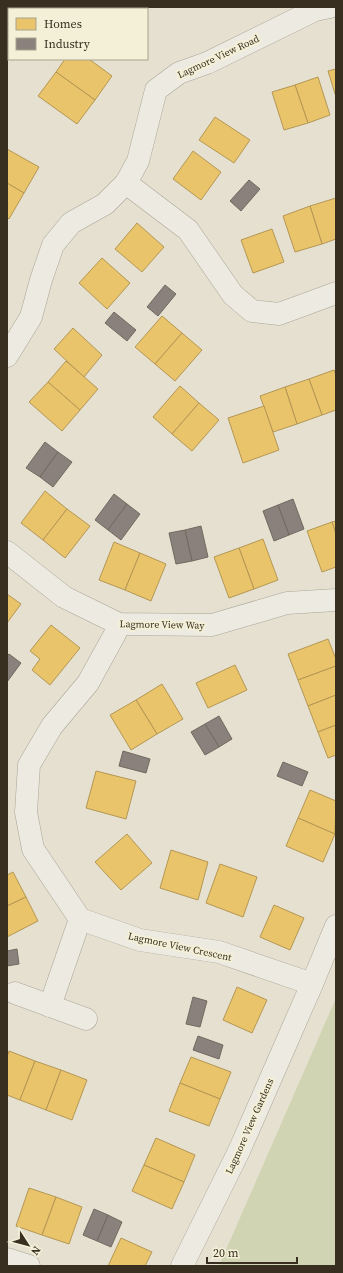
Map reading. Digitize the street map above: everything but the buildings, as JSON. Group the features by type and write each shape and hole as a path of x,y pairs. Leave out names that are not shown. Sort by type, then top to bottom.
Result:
{"street":[{"name":"Lagmore View Road","path":"7,356 31,317 41,280 53,245 70,223 105,204 126,183 138,161 156,90 179,72 207,63 315,10 330,7"},
{"path":"126,183 188,230 233,295 252,311 279,314 336,293"},
{"name":"Lagmore View Way","path":"7,552 64,597 118,624 212,625 287,603 336,600"},
{"path":"50,1006 80,919 33,849 26,812 29,765 52,726 88,683 115,634 118,624"},
{"name":"Lagmore View Crescent","path":"80,919 140,940 218,952 312,984"},
{"path":"312,984 336,926"},
{"name":"Lagmore View Gardens","path":"182,1266 239,1151 312,984"},
{"path":"15,993 86,1019"},
{"path":"7,1260 29,1266"}],"green space":[{"path":"336,998 336,1266 219,1266"}]}
